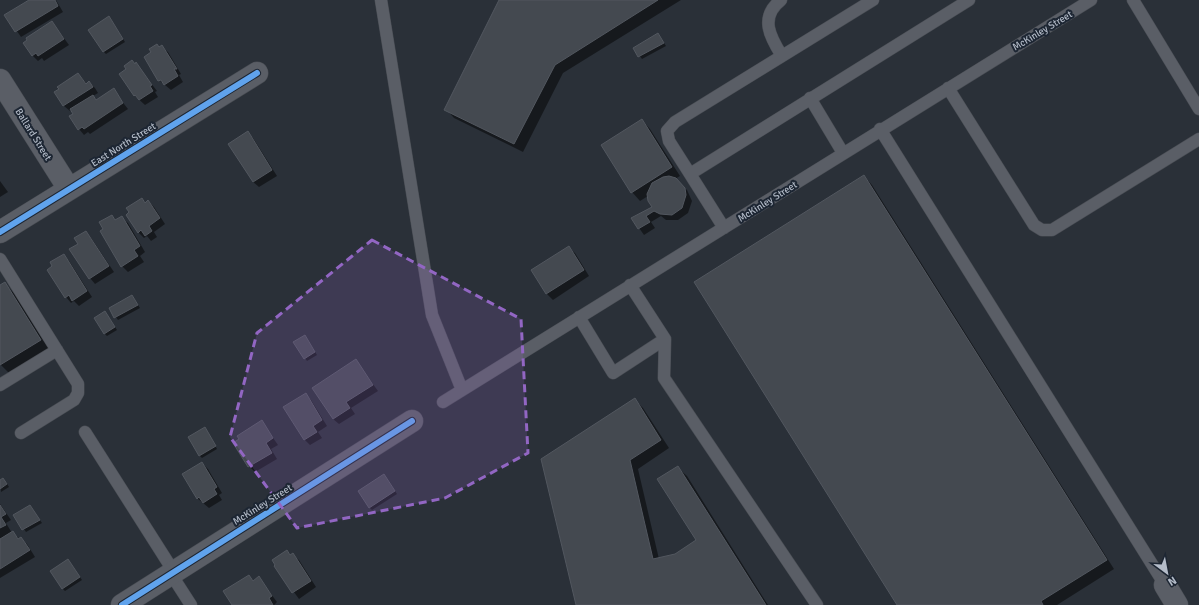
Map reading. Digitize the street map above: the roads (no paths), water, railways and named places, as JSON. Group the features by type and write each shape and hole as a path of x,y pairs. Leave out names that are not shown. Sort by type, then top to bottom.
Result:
{"street":[{"name":"East North Street","path":"0,232 257,73"},
{"name":"Ballard Street","path":"0,80 69,189"},
{"name":"McKinley Street","path":"122,605 412,421"},
{"path":"1165,585 1177,605"}],"lane":[{"path":"381,0 432,315 462,390"},
{"path":"781,0 776,4 770,14 767,27 771,38 782,56"},
{"path":"724,228 669,141 667,131 676,122 872,0"},
{"path":"690,174 969,0"},
{"name":"McKinley Street","path":"443,402 844,154 880,129 1091,0"},
{"path":"1134,0 1199,109"},
{"path":"948,88 1034,225 1042,230 1052,230 1199,139"},
{"path":"810,98 844,154"},
{"path":"880,129 1165,585"},
{"path":"0,259 78,384 78,393 74,400 21,433"},
{"path":"630,286 665,339 664,378 817,605"},
{"path":"579,317 613,373 665,339"},
{"path":"0,385 57,350"},
{"path":"85,432 191,605"}]}
